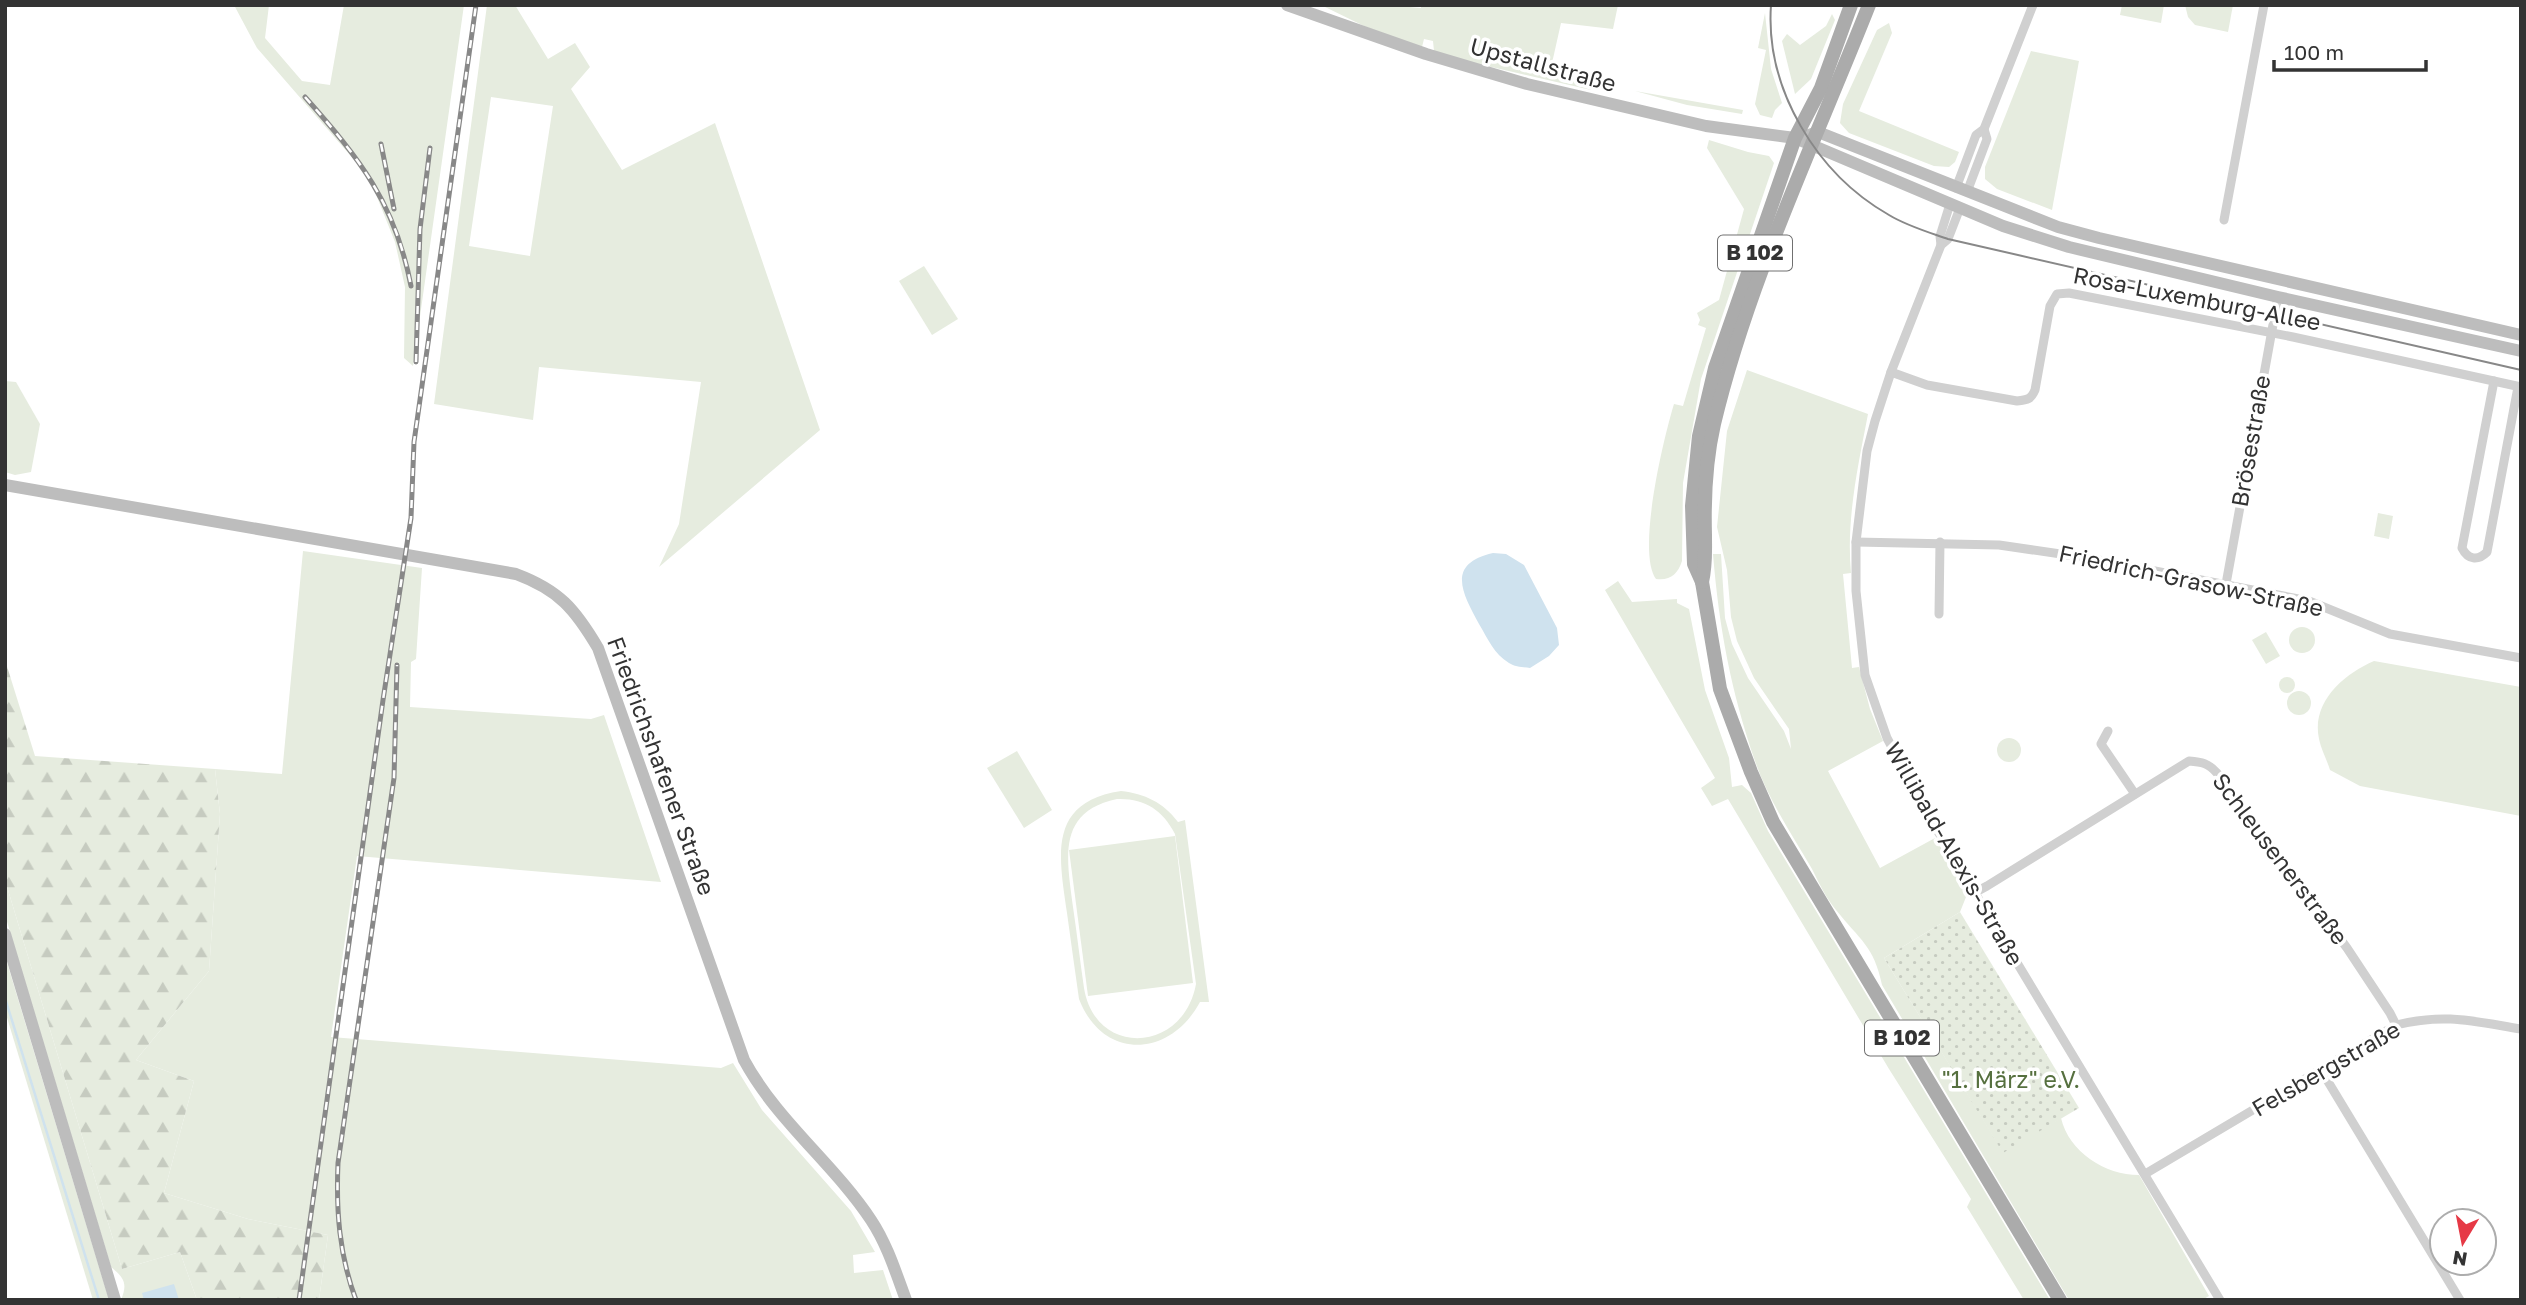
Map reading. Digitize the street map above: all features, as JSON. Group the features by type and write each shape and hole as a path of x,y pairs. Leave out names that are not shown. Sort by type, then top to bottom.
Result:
{"main road":[{"name":"B 102","path":"1851,5 1821,88 1795,138 1714,368 1699,436 1692,506 1694,564 1702,582 1720,689 1773,822 2060,1300"},
{"name":"B 102","path":"1702,582 1707,559 1706,506 1713,428 1742,328 1868,5"}],"street":[{"name":"Upstallstraße","path":"1287,5 1426,54 1527,84 1706,125 1795,138 1812,146"},
{"path":"1955,206 1976,135 1984,130 2033,5"},
{"path":"2224,220 2264,5"},
{"name":"Upstallstraße","path":"1795,138 1818,132"},
{"name":"Rosa-Luxemburg-Allee","path":"1818,132 2058,227 2099,239 2521,335"},
{"name":"Rosa-Luxemburg-Allee","path":"1812,146 2003,226 2068,247 2521,351"},
{"name":"Willibald-Alexis-Straße","path":"1955,206 1940,236 1941,245 1891,372 1867,451 1856,542 1856,591 1865,675 1886,738 1905,775 2220,1300"},
{"name":"Rosa-Luxemburg-Allee","path":"2278,297 2282,280"},
{"name":"Rosa-Luxemburg-Allee","path":"1891,372 1927,385 2017,401 2027,400 2035,390 2050,306 2056,294 2069,293 2271,332 2494,381 2519,387 2487,552 2481,558 2474,559 2465,554 2462,548 2494,381"},
{"name":"Brösestraße","path":"2226,584 2278,297"},
{"name":"Friedrichshafener Straße","path":"5,485 516,574 537,582 562,598 580,618 598,648 744,1060 783,1118 843,1182 872,1221 888,1252 906,1300"},
{"name":"Friedrich-Grasow-Straße","path":"1856,542 1940,542 2034,549 2309,601 2390,634 2521,659"},
{"path":"1939,614 1940,542"},
{"path":"2108,731 2102,744 2135,794"},
{"name":"Schleusenerstraße","path":"1974,892 2189,761 2210,765 2347,948 2396,1025"},
{"path":"5,934 115,1300"},
{"name":"Felsbergstraße","path":"2145,1174 2396,1025 2420,1019 2454,1017 2521,1029"},
{"path":"2321,1070 2460,1300"}],"green space":[{"path":"234,5 269,5 265,38 302,81 330,85 344,5 464,5 413,366 404,358 405,287 395,242 369,177 257,48"},
{"path":"487,5 515,5 548,59 575,43 590,67 571,89 622,170 715,123 820,430 659,567 679,524 701,382 539,367 533,420 434,404","holes":["491,97 553,106 530,256 469,246"]},
{"path":"1321,5 1421,8 1421,5 1618,5 1613,29 1561,23 1550,72 1599,85 1591,90 1434,51 1433,41 1424,39 1422,47 1366,27"},
{"path":"2122,5 2164,5 2161,23 2120,15"},
{"path":"2185,5 2233,5 2228,32 2195,25 2188,17"},
{"path":"1765,13 1771,69 1782,103 1772,118 1760,115 1755,104 1766,50 1758,48"},
{"path":"1832,14 1835,20 1811,79 1795,94 1782,41 1787,34 1800,45 1826,26"},
{"path":"1889,23 1892,33 1859,111 1959,152 1955,162 1949,167 1934,166 1849,133 1840,123 1843,104 1877,30"},
{"path":"2031,51 2079,61 2052,210 1997,189 1985,179 1985,167"},
{"path":"1635,91 1743,110 1742,114 1687,105"},
{"path":"1709,140 1769,156 1774,163 1701,379 1683,483 1682,561 1673,576 1656,579 1651,565 1650,520 1664,441 1674,404 1683,406 1706,328 1698,325 1700,320 1697,313 1719,300 1744,209 1707,148"},
{"path":"924,266 958,319 932,335 899,281"},
{"path":"1747,370 1868,414 1852,513 1851,573 1843,574 1852,668 1859,667 1870,709 1883,741 1828,771 1880,868 1935,838 1968,892 1960,912 1884,958 2003,1152 2061,1118 2072,1141 2090,1159 2114,1171 2139,1175 2209,1296 2202,1300 2069,1300 1882,985 1870,952 1829,900 1767,789 1755,761 1733,684 1719,608 1713,554 1721,554 1725,618 1732,644 1748,678 1784,731 1791,749 1789,729 1754,678 1737,641 1731,617 1727,570 1717,527 1727,431"},
{"path":"5,381 16,382 40,424 31,472 15,475 5,472"},
{"path":"2378,513 2393,516 2389,539 2374,536"},
{"path":"303,551 422,568 416,659 411,662 410,707 591,719 604,715 661,882 357,856 331,1037 721,1068 733,1063 762,1110 851,1211 875,1252 853,1255 854,1273 883,1270 893,1300 319,1300 328,1235 248,1219 164,1193 194,1081 136,1060 209,971 220,814 215,769 282,774"},
{"path":"1618,581 1632,602 1677,599 1677,603 1689,609 1705,690 1729,758 1732,787 1742,785 1751,793 1768,831 2050,1300 2024,1300 1967,1207 1971,1199 1889,1069 1728,799 1712,806 1701,788 1715,778 1605,590"},
{"path":"2302,627 2311,631 2315,640 2311,649 2302,653 2293,649 2289,640 2293,631"},
{"path":"2266,632 2280,656 2266,664 2252,640"},
{"path":"5,660 35,756 215,769 220,814 209,971 136,1060 194,1081 164,1193 248,1219 328,1235 319,1300 197,1300 180,1252 122,1269 5,880"},
{"path":"2374,661 2521,687 2521,816 2360,786 2330,770 2319,739 2320,713 2325,701 2341,682"},
{"path":"2284,677 2290,677 2295,685 2293,691 2284,693 2279,688 2279,682"},
{"path":"2299,691 2307,695 2311,703 2307,711 2299,715 2291,711 2287,703 2291,695"},
{"path":"2009,738 2020,745 2021,750 2014,761 2009,762 1998,755 1997,750 2004,739"},
{"path":"1017,751 1052,810 1024,828 987,768"},
{"path":"1121,791 1138,794 1160,804 1178,822 1185,820 1209,1002 1200,1002 1172,1034 1155,1042 1137,1045 1120,1042 1104,1034 1090,1019 1079,999 1061,853 1063,835 1069,820 1080,807 1097,797","holes":["1127,799 1152,807 1165,818 1175,834 1196,984 1188,1007 1175,1024 1158,1034 1139,1038 1121,1036 1104,1026 1091,1011 1084,988 1068,855 1075,826 1084,815 1097,805"]},
{"path":"1175,836 1193,983 1088,996 1069,850"},
{"path":"5,880 122,1269 180,1252 197,1300 121,1300 124,1281 111,1267 5,915"},
{"name":"\"1. März\" e.V.","path":"1960,912 2079,1108 2003,1153 1884,958"},
{"path":"5,956 109,1300 93,1300 5,1011"}],"water":[{"path":"1493,553 1506,554 1524,565 1557,628 1559,645 1549,656 1530,668 1511,664 1495,651 1473,613 1464,591 1463,572 1468,565"},
{"path":"174,1284 179,1300 144,1300 142,1293"}],"waterway":[{"path":"5,998 99,1300"}],"tram line":[{"path":"1771,5 1771,36 1777,67 1787,98 1801,126 1818,153 1839,177 1863,198 1903,222 1948,239 2521,370"}],"railway":[{"path":"299,1300 411,518 414,442 476,5"},
{"path":"305,97 343,141 373,184 395,230 411,286"},
{"path":"381,144 394,209"},
{"path":"416,362 420,229 430,148"},
{"path":"356,1300 340,1232 338,1163 394,778 397,665"}]}
